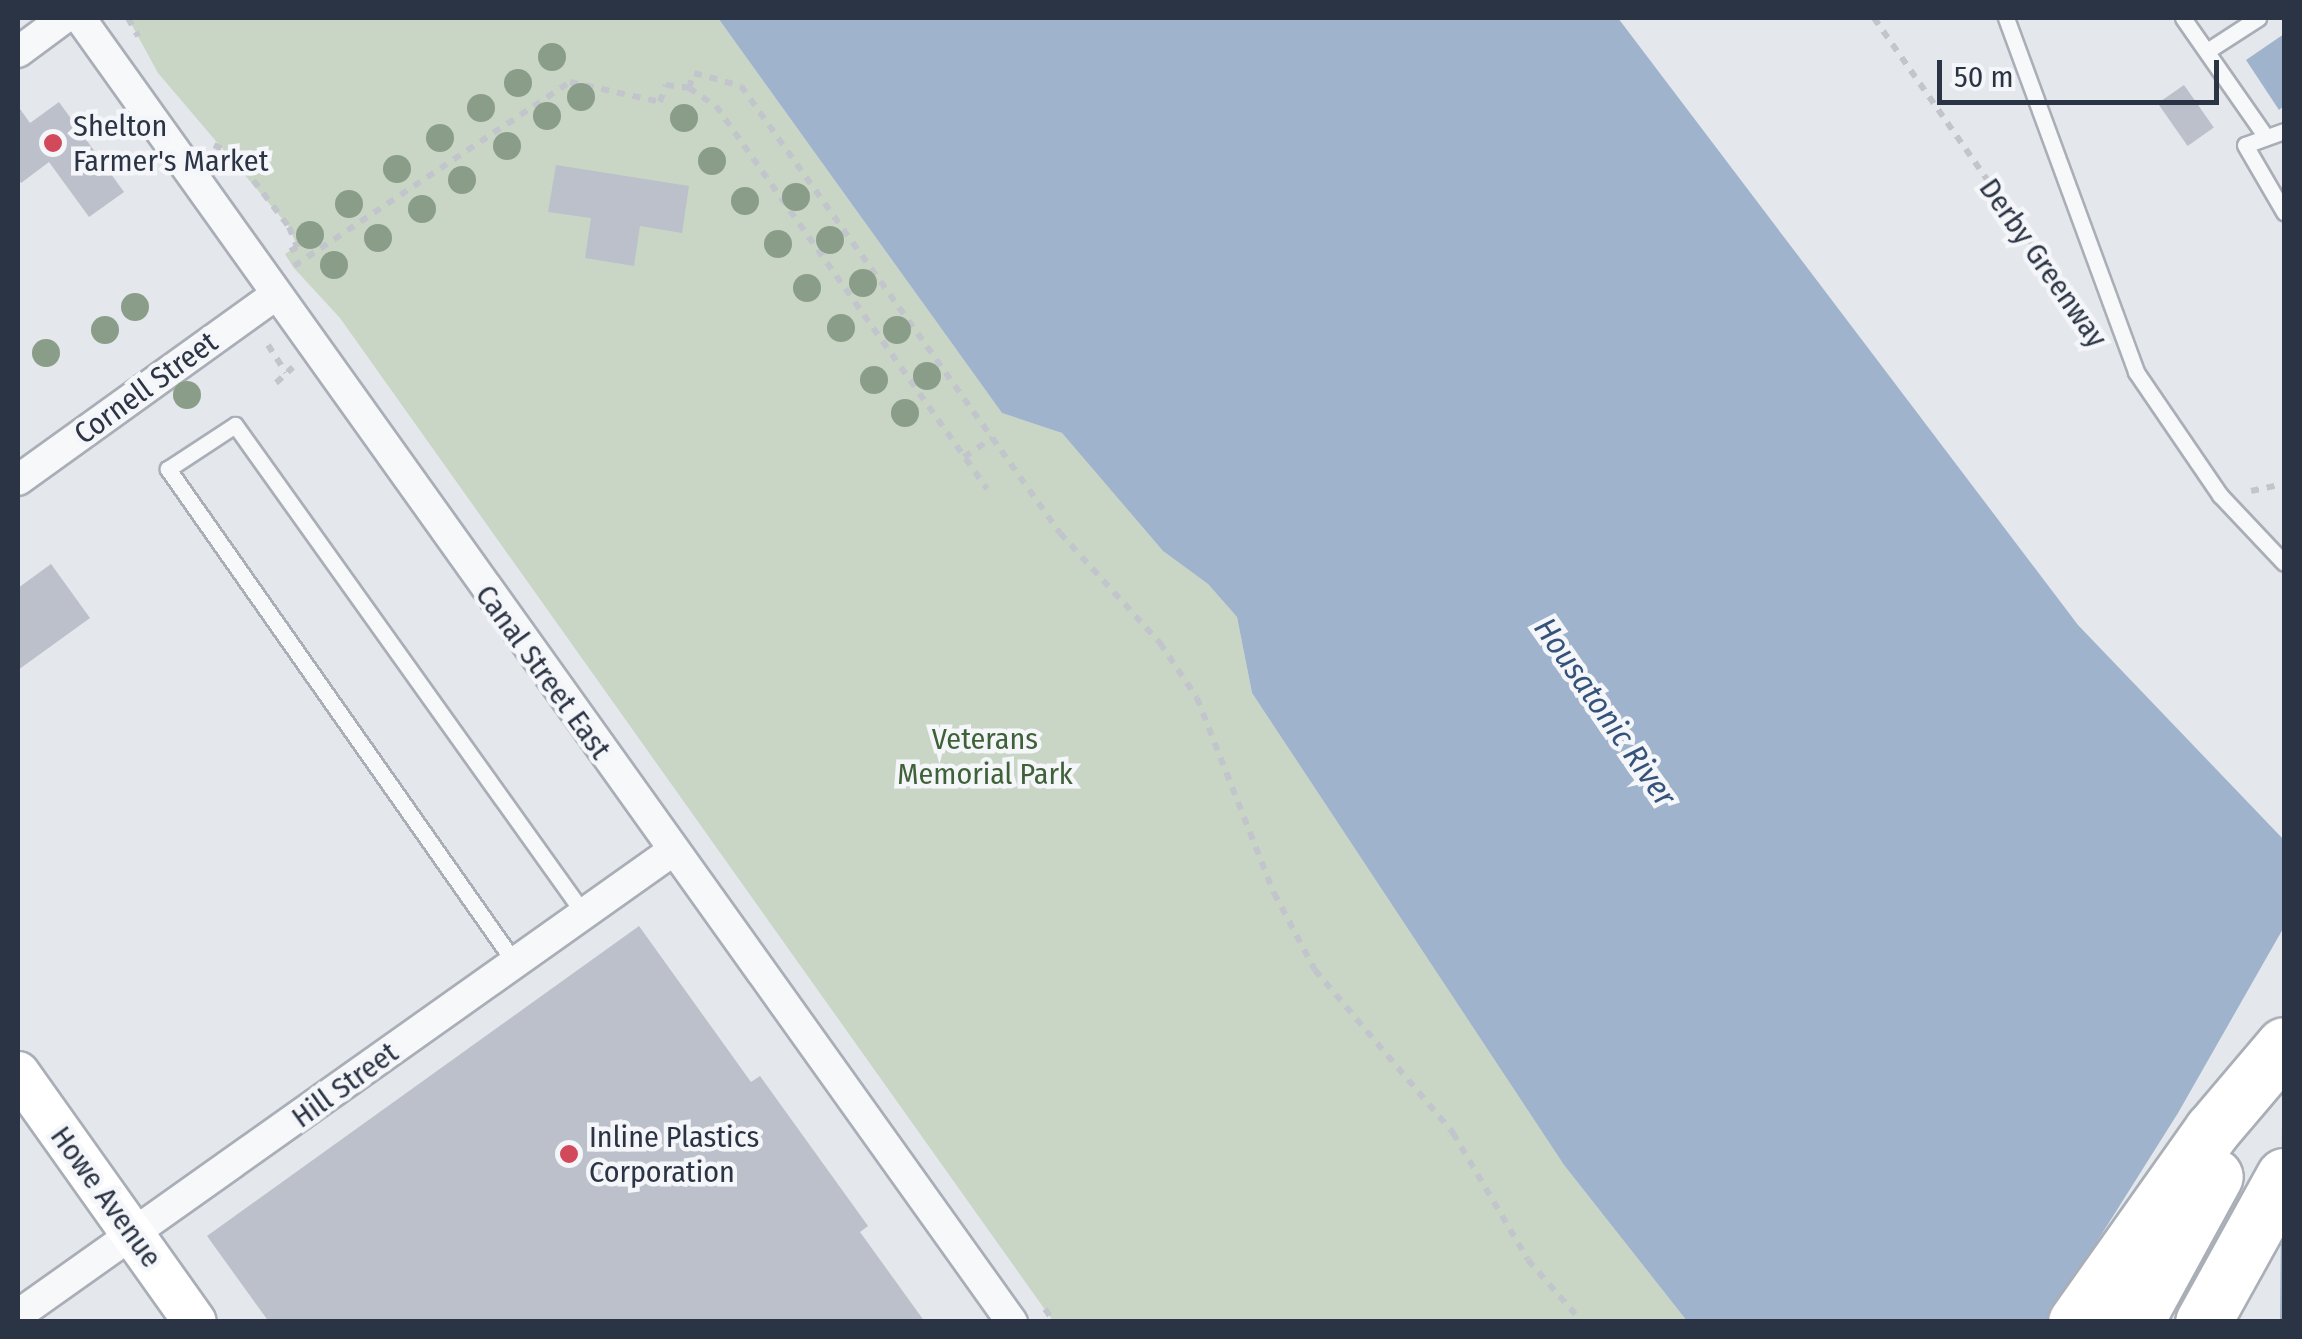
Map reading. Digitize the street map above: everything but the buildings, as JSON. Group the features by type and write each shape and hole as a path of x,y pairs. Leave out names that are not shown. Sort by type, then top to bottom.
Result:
{"highway":[{"path":"2076,1322 2212,1130 2284,1048"},
{"path":"2135,1322 2284,1048"},
{"path":"2203,1322 2284,1176"}],"main road":[{"name":"Howe Avenue","path":"18,1073 195,1322"}],"street":[{"path":"18,52 64,18"},
{"name":"Canal Street East","path":"80,18 671,852 1012,1322"},
{"name":"Cornell Street","path":"18,480 274,296"},
{"name":"Hill Street","path":"18,1316 671,852"}],"lane":[{"path":"2006,18 2136,372 2220,495 2284,564"},
{"path":"2182,18 2266,137"},
{"path":"2207,51 2258,18"},
{"path":"2284,132 2245,145 2284,212"},
{"path":"515,963 168,469 235,425 584,914"}],"path":[{"path":"128,18 143,45"},
{"name":"Derby Greenway","path":"1874,18 2098,341"},
{"path":"689,88 694,74 740,86 1060,533 1160,644 1197,698 1274,893 1316,970 1454,1133 1528,1260 1582,1322"},
{"path":"202,130 234,155 289,227 297,246 286,254 293,266 570,82 660,102 666,85 689,88 716,106 988,489"},
{"path":"964,457 992,438"}],"green space":[{"name":"Veterans Memorial Park","path":"128,18 718,18 1002,413 1062,433 1163,551 1208,584 1237,617 1252,693 1564,1165 1687,1321 1053,1321 340,318 293,267 285,254 297,246 289,227 158,73"}],"water":[{"name":"Housatonic River","path":"718,18 1618,18 2078,625 2284,840 2284,1321 1687,1321 1564,1165 1252,693 1237,617 1208,584 1163,551 1062,433 1002,413"},
{"path":"2284,34 2284,106 2279,110 2246,60"}],"pier":[{"path":"2284,927 2280,1322 2047,1321 2178,1113"}],"place":[{"name":"Shelton Farmer's Market","path":"53,143"},
{"name":"Inline Plastics Corporation","path":"569,1154"}]}
